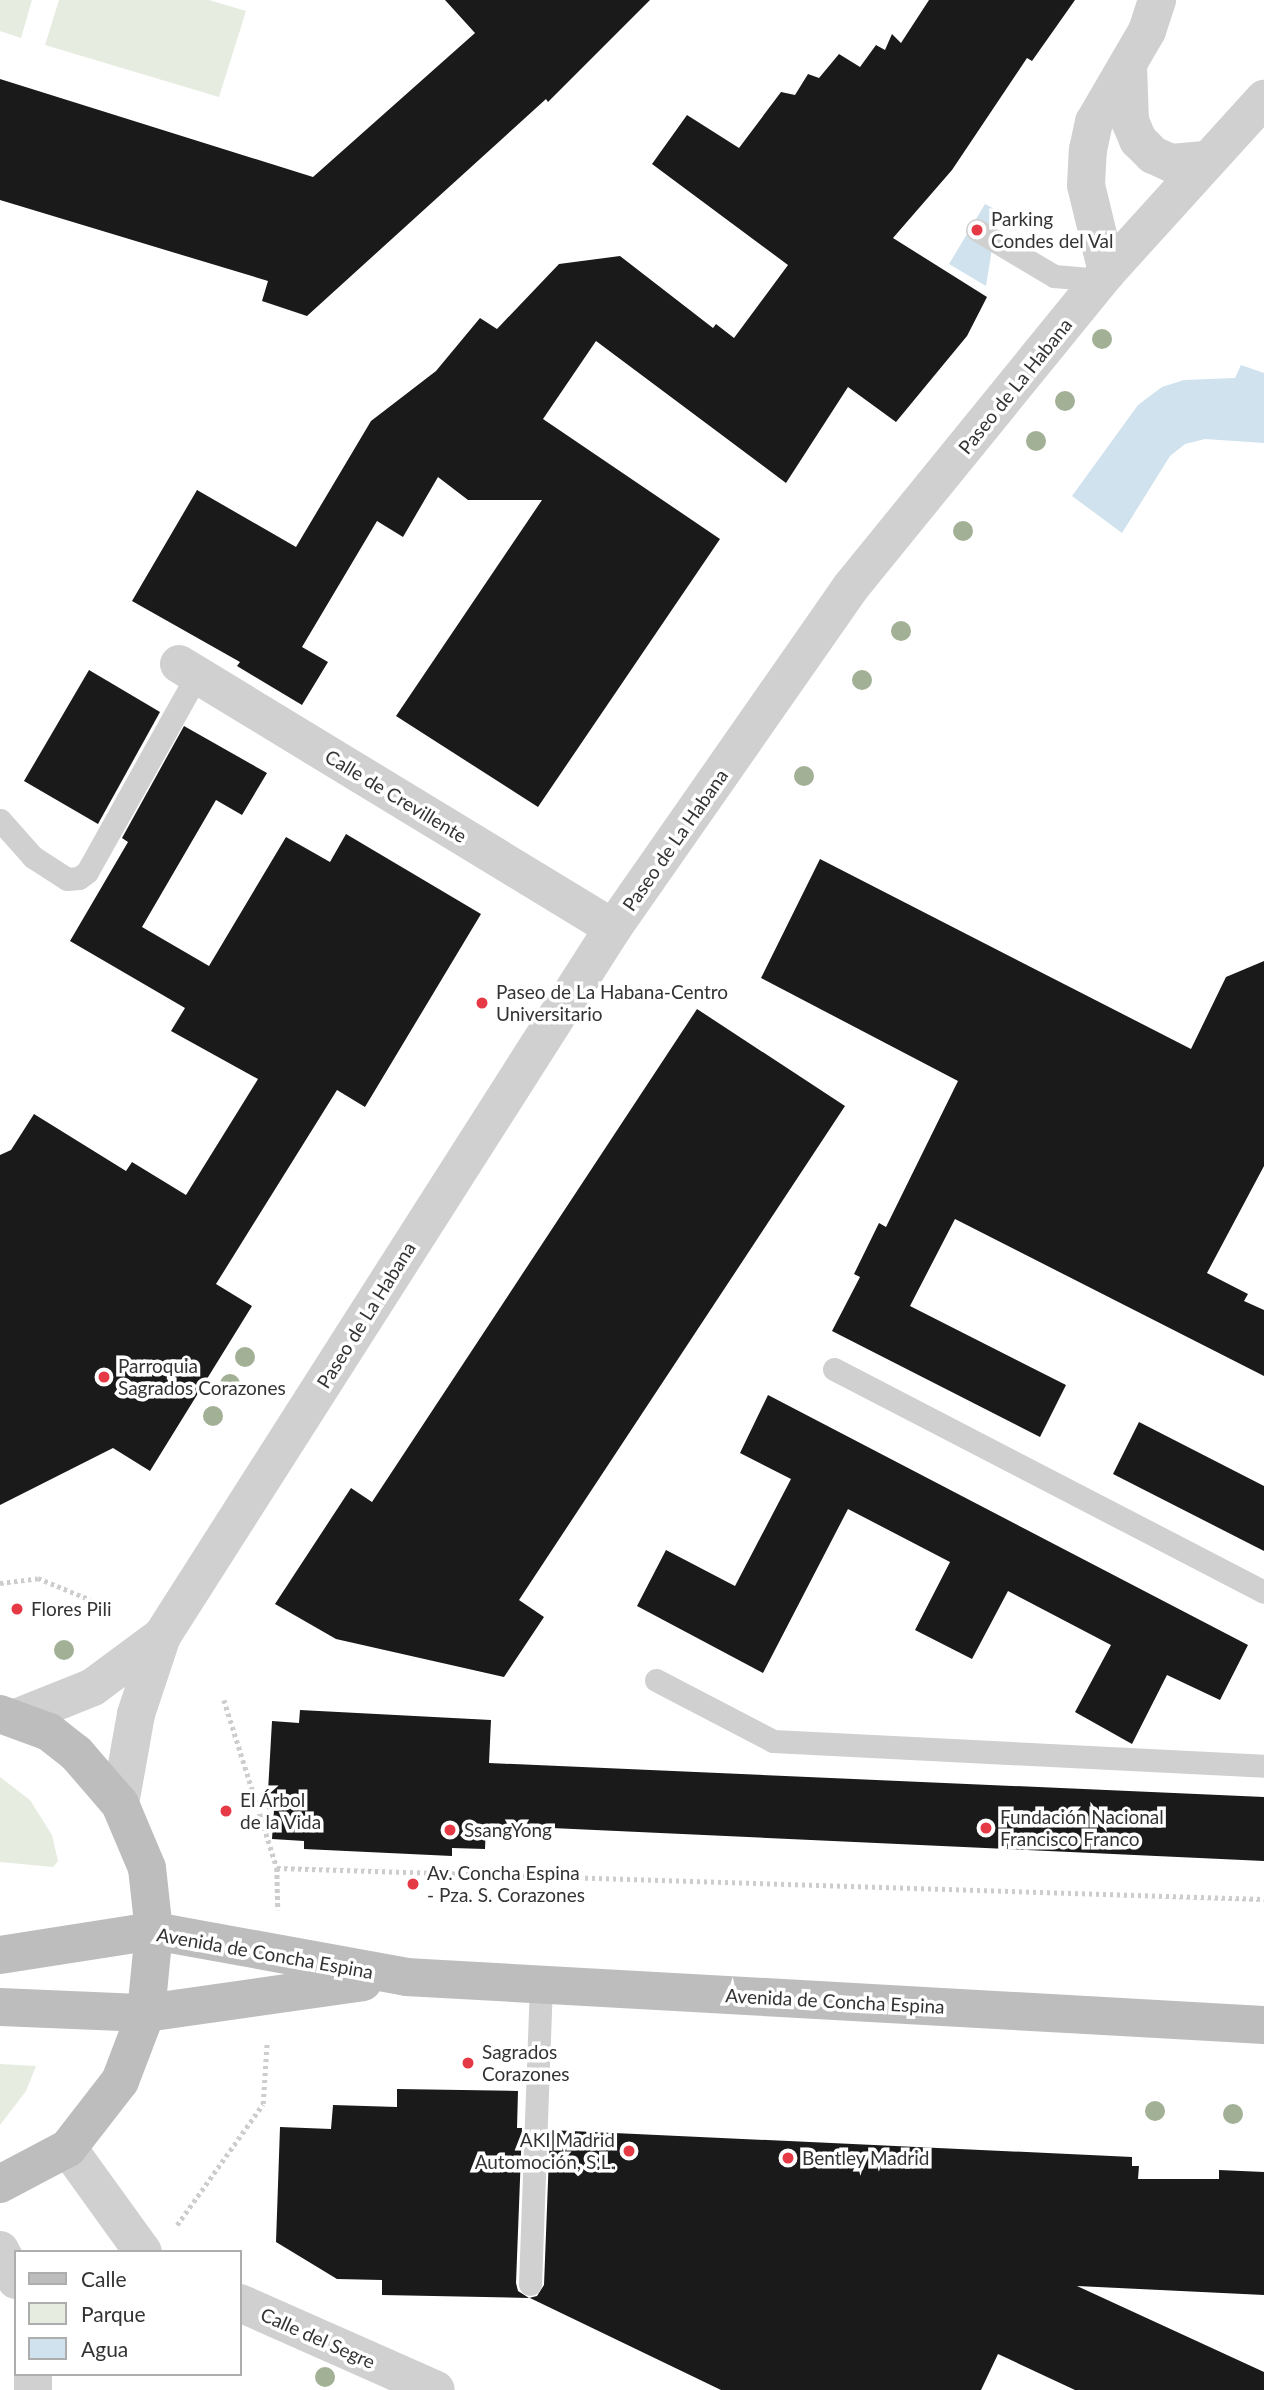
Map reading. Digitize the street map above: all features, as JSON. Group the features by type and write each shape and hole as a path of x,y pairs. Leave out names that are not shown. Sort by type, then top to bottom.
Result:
{"main road":[{"path":"0,2184 42,2166 68,2148 120,2081 146,2013 153,1931 147,1868 120,1804 76,1753 49,1732 8,1716"},
{"name":"Avenida de Concha Espina","path":"0,1955 153,1931 406,1977 1264,2025"},
{"name":"Avenida de Concha Espina","path":"0,2007 146,2013 406,1977"}],"street":[{"path":"1104,276 1086,185 1088,150 1094,122 1128,65 1157,0"},
{"path":"1128,65 1130,121 1138,140 1153,155 1171,163 1205,160"},
{"name":"Paseo de La Habana","path":"162,1636 613,928 850,588 1104,276 1205,160 1264,99"},
{"name":"Calle de Crevillente","path":"188,669 613,928"},
{"path":"8,1716 93,1687 162,1636"},
{"path":"120,1804 136,1714 162,1636"},
{"path":"68,2148 142,2250"},
{"path":"0,2250 14,2276"},
{"name":"Calle del Segre","path":"242,2304 436,2390"}],"lane":[{"path":"977,230 1054,276 1104,276"},
{"path":"0,820 33,857 67,879 79,878 87,872 188,669"},
{"path":"834,1369 1264,1592"},
{"path":"656,1681 773,1741 1264,1766"},
{"path":"530,2284 541,1985"}],"path":[{"path":"0,1583 38,1578 91,1600"},
{"path":"224,1700 276,1868 278,1916"},
{"path":"276,1868 1264,1899"},
{"path":"176,2225 263,2104 268,2027"}],"green space":[{"path":"0,0 32,0 21,38 0,31"},
{"path":"59,0 209,0 246,11 219,97 45,45"},
{"path":"0,1777 30,1800 52,1835 58,1861 53,1867 0,1862"},
{"path":"0,2064 36,2066 26,2091 0,2125"}],"water":[{"path":"985,204 998,211 986,286 949,264"},
{"path":"1241,365 1264,373 1264,443 1205,439 1185,444 1170,456 1122,533 1072,496 1138,405 1162,387 1184,380 1235,378"}],"building":[{"path":"445,0 650,0 548,102 546,99 307,316 262,301 268,281 0,200 0,79 313,177 475,33"},
{"path":"929,0 1075,0 1032,61 1027,58 952,170 893,238 987,297 967,336 896,422 848,387 786,483 596,341 543,419 720,539 538,807 396,716 542,500 468,500 438,477 403,537 377,521 302,647 328,662 302,705 237,666 240,662 132,601 197,490 296,547 371,421 436,371 480,318 497,329 559,264 620,256 713,328 716,324 734,338 788,265 652,164 687,115 739,148 781,92 795,95 808,74 819,78 839,54 860,67 876,45 885,50 892,34 901,43"},
{"path":"89,670 160,712 98,824 24,781"},
{"path":"184,726 267,773 242,815 216,800 142,927 209,966 286,837 330,862 346,834 481,914 365,1107 337,1090 216,1284 252,1306 150,1471 113,1448 0,1505 0,1155 11,1150 34,1114 126,1171 132,1162 186,1195 258,1079 171,1031 185,1008 70,941 128,842 122,838"},
{"path":"820,859 1191,1049 1226,977 1264,961 1264,1166 1207,1273 1248,1294 1244,1301 1264,1310 1264,1376 955,1219 910,1306 1066,1385 1040,1437 832,1331 860,1277 854,1274 879,1223 886,1227 958,1081 761,978"},
{"path":"697,1009 845,1106 519,1600 544,1617 504,1677 336,1639 275,1604 351,1488 372,1502"},
{"path":"768,1395 1248,1645 1220,1700 1167,1675 1132,1744 1075,1712 1111,1645 1008,1591 972,1659 915,1630 950,1562 848,1509 763,1673 637,1606 666,1550 735,1586 791,1479 740,1453"},
{"path":"1139,1422 1264,1486 1264,1551 1113,1474"},
{"path":"300,1710 491,1720 489,1763 1264,1797 1264,1861 486,1825 485,1849 452,1848 452,1856 304,1849 304,1841 272,1839 274,1810 267,1809 272,1721 299,1723"},
{"path":"397,2089 518,2091 517,2128 522,2128 516,2283 518,2291 529,2298 382,2295 382,2280 337,2279 276,2242 280,2127 331,2129 333,2105 397,2107"},
{"path":"550,2130 1132,2157 1132,2166 1139,2166 1138,2179 1219,2179 1219,2170 1264,2172 1264,2295 1077,2286 1264,2372 1264,2390 1075,2390 998,2354 981,2390 721,2390 529,2298 537,2296 544,2285"}],"place":[{"name":"Parking Condes del Val","path":"977,230"},
{"name":"Paseo de La Habana-Centro Universitario","path":"482,1003"},
{"name":"Parroquia Sagrados Corazones","path":"104,1377"},
{"name":"Flores Pili","path":"17,1609"},
{"name":"El Árbol de la Vida","path":"226,1811"},
{"name":"Fundación Nacional Francisco Franco","path":"986,1828"},
{"name":"SsangYong","path":"450,1830"},
{"name":"Av. Concha Espina - Pza. S. Corazones","path":"413,1884"},
{"name":"Sagrados Corazones","path":"468,2063"},
{"name":"AKI Madrid Automoción, S.L.","path":"629,2151"},
{"name":"Bentley Madrid","path":"788,2158"}]}
